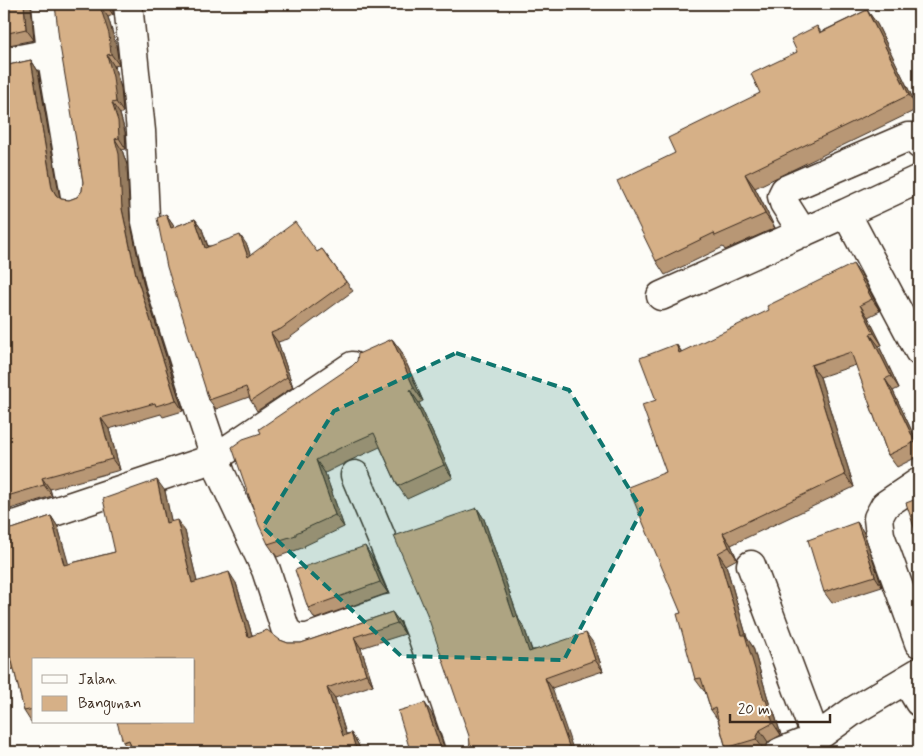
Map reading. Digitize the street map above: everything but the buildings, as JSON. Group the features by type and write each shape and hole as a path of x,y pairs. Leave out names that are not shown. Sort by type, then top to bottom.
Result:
{"street":[{"path":"46,4 51,52 75,196"},
{"path":"128,4 141,131 145,217 159,281 215,458 266,570 286,631 296,638 308,638 388,609 410,605"},
{"path":"4,62 51,52"},
{"path":"803,233 784,203 782,196 785,190 908,137 914,137 919,144"},
{"path":"661,296 919,179"},
{"path":"846,213 919,351"},
{"path":"4,526 18,524 215,458 352,366"},
{"path":"355,475 410,605 462,752"},
{"path":"919,482 885,505 878,518 880,535 919,643"},
{"path":"751,565 816,738"},
{"path":"780,752 816,738 853,712 915,685"}],"highlighted area":[{"path":"456,353 569,390 642,510 564,660 401,656 263,527 334,411"}]}
